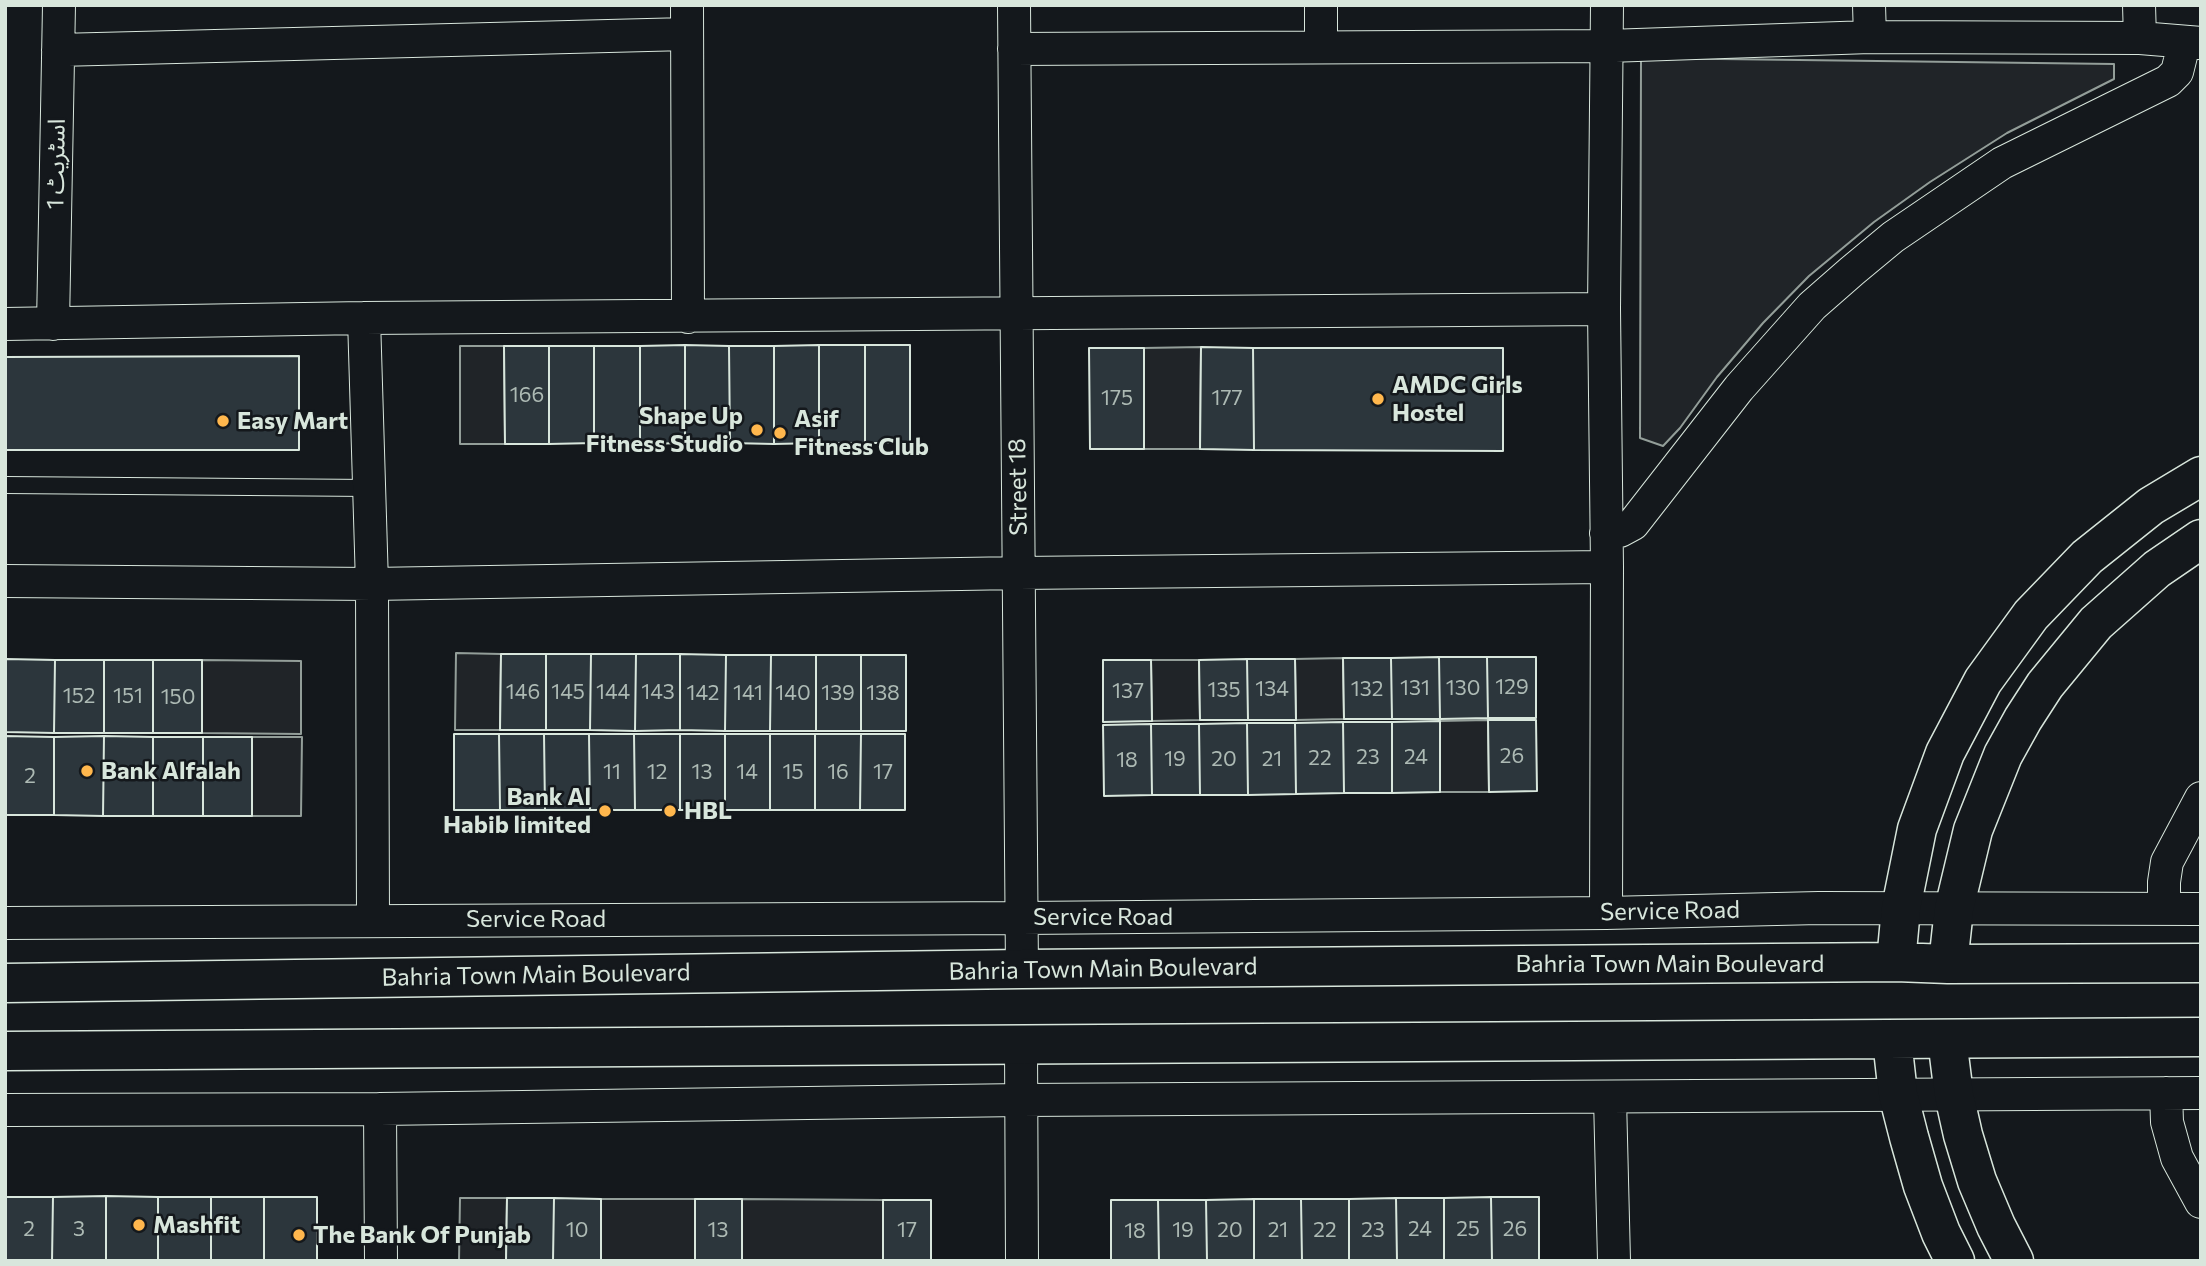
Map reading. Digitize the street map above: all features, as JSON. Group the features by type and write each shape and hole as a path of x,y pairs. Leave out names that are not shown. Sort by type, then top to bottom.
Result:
{"street":[{"name":"اسٹریٹ 1","path":"53,324 59,5"},
{"name":"Street 18","path":"1014,5 1022,969"},
{"path":"1321,5 1321,47"},
{"path":"1606,913 1607,567 1604,309 1607,5"},
{"path":"1869,5 1870,37"},
{"path":"2139,5 2140,38"},
{"path":"58,50 687,20 688,317"},
{"path":"1014,48 1608,46 1870,37 2140,38 2191,43 2177,72 2168,81 2002,163 1893,237 1852,271 1812,306 1739,388 1633,524 1620,531 1606,533"},
{"path":"5,324 364,318 1604,309"},
{"path":"364,318 372,584 373,919"},
{"path":"1896,962 1900,908 1917,829 1945,753 1963,716 2006,647 2040,605 2087,556 2151,506 2201,476"},
{"path":"1948,964 1962,869 1987,792 2023,719 2045,685 2087,633 2125,595 2201,539"},
{"path":"5,581 372,584 1607,567"},
{"path":"2164,909 2167,862 2201,799"},
{"name":"Service Road","path":"5,923 373,919 1022,918 1606,913 1819,908 2201,909"},
{"name":"Bahria Town Main Boulevard","path":"5,982 1022,969 1896,962 2201,963"},
{"path":"5,1051 2201,1037"},
{"path":"1947,1039 1954,1094 1977,1181 2014,1261"},
{"path":"1892,1040 1898,1094 1923,1186 1955,1261"},
{"path":"1021,1046 1022,1261"},
{"path":"2166,1093 2167,1122 2176,1158 2201,1202"},
{"path":"5,1110 380,1109 1021,1100 2201,1093"},
{"path":"1609,1098 1614,1261"},
{"path":"380,1109 381,1261"}],"lane":[{"path":"5,485 370,488"}],"shaded area":[{"path":"1641,58 2114,64 2114,79 2007,133 1874,222 1809,276 1763,323 1663,446 1640,438"},
{"path":"460,346 504,346 505,444 460,444"},
{"path":"1201,347 1200,449 1144,449 1144,348"},
{"path":"456,653 501,654 500,730 455,730"},
{"path":"1343,658 1344,719 1296,720 1295,659"},
{"path":"202,660 301,661 301,734 202,733"},
{"path":"1151,660 1199,660 1200,720 1152,721"},
{"path":"1488,720 1489,792 1440,792 1440,721"},
{"path":"252,737 302,737 301,816 252,816"},
{"path":"460,1198 507,1198 506,1261 459,1261"},
{"path":"601,1199 695,1199 695,1261 601,1261"},
{"path":"742,1199 883,1200 883,1261 742,1261"}],"building":[{"path":"685,345 685,443 640,444 640,346"},
{"path":"685,345 729,346 730,443 685,443"},
{"path":"819,345 819,443 774,444 774,346"},
{"path":"819,345 865,345 865,443 819,443"},
{"path":"865,345 910,345 910,443 865,443"},
{"path":"504,346 549,346 549,444 505,444"},
{"path":"549,346 594,346 594,443 549,444"},
{"path":"594,346 640,346 640,444 594,443"},
{"path":"729,346 774,346 774,444 730,443"},
{"path":"1201,347 1253,348 1254,450 1200,449"},
{"path":"1089,348 1144,348 1144,449 1090,449"},
{"name":"AMDC Girls Hostel","path":"1253,348 1503,348 1503,451 1254,450"},
{"path":"299,356 299,450 5,450 5,357"},
{"path":"501,654 546,654 546,730 500,730"},
{"path":"546,654 591,654 590,730 546,730"},
{"path":"591,654 636,654 635,731 590,730"},
{"path":"636,654 680,654 680,730 635,731"},
{"path":"680,654 726,655 725,731 680,730"},
{"path":"726,655 771,655 770,731 725,731"},
{"path":"771,655 816,655 816,731 770,731"},
{"path":"816,655 861,655 861,731 816,731"},
{"path":"861,655 906,655 906,731 861,731"},
{"path":"1439,657 1440,719 1392,719 1391,658"},
{"path":"1439,657 1487,657 1488,718 1440,719"},
{"path":"1487,657 1536,657 1536,718 1488,718"},
{"path":"1343,658 1391,658 1392,719 1344,719"},
{"path":"6,659 55,660 54,733 5,732"},
{"path":"1247,659 1248,720 1200,720 1199,660"},
{"path":"1247,659 1295,659 1296,720 1248,720"},
{"path":"55,660 104,660 104,733 54,733"},
{"path":"104,660 153,660 153,733 104,733"},
{"path":"153,660 202,660 202,733 153,733"},
{"path":"1103,660 1151,660 1152,721 1103,722"},
{"path":"1488,720 1536,720 1537,791 1489,792"},
{"path":"1440,721 1440,792 1392,793 1392,722"},
{"path":"1343,722 1392,722 1392,793 1344,793"},
{"path":"1343,722 1344,793 1296,794 1295,723"},
{"path":"1247,723 1295,723 1296,794 1248,795"},
{"path":"1247,723 1248,795 1200,795 1199,724"},
{"path":"1151,724 1199,724 1200,795 1152,795"},
{"path":"1151,724 1152,795 1104,796 1103,725"},
{"path":"454,734 499,734 500,810 454,810"},
{"path":"499,734 544,734 545,810 500,810"},
{"path":"544,734 589,734 590,810 545,810"},
{"path":"589,734 634,734 635,810 590,810"},
{"path":"634,734 680,734 680,810 635,810"},
{"path":"680,734 725,734 725,810 680,810"},
{"path":"725,734 770,734 770,810 725,810"},
{"path":"770,734 815,734 815,810 770,810"},
{"path":"815,734 861,734 860,810 815,810"},
{"path":"861,734 905,734 905,810 860,810"},
{"path":"5,736 54,737 54,815 5,815"},
{"path":"104,736 153,737 153,816 103,816"},
{"path":"104,736 103,816 54,815 54,737"},
{"path":"153,737 203,737 203,816 153,816"},
{"path":"203,737 252,737 252,816 203,816"},
{"path":"106,1196 106,1261 52,1261 53,1197"},
{"path":"106,1196 158,1197 158,1261 106,1261"},
{"path":"5,1197 53,1197 52,1261 5,1261"},
{"path":"158,1197 211,1197 211,1261 158,1261"},
{"path":"211,1197 264,1197 264,1261 211,1261"},
{"path":"264,1197 317,1197 317,1261 264,1261"},
{"path":"1491,1197 1492,1261 1444,1261 1444,1198"},
{"path":"1491,1197 1539,1197 1539,1261 1492,1261"},
{"path":"507,1198 554,1198 553,1261 506,1261"},
{"path":"554,1198 601,1199 601,1261 553,1261"},
{"path":"1396,1198 1397,1261 1349,1261 1349,1199"},
{"path":"1396,1198 1444,1198 1444,1261 1397,1261"},
{"path":"695,1199 742,1199 742,1261 695,1261"},
{"path":"1254,1199 1254,1261 1207,1261 1206,1200"},
{"path":"1254,1199 1301,1199 1302,1261 1254,1261"},
{"path":"1301,1199 1349,1199 1349,1261 1302,1261"},
{"path":"883,1200 931,1200 931,1261 883,1261"},
{"path":"1111,1200 1158,1200 1159,1261 1111,1261"},
{"path":"1158,1200 1206,1200 1207,1261 1159,1261"}],"place":[{"name":"AMDC Girls Hostel","path":"1378,399"},
{"name":"Easy Mart","path":"223,421"},
{"name":"Shape Up Fitness Studio","path":"757,430"},
{"name":"Asif Fitness Club","path":"780,433"},
{"name":"Bank Alfalah","path":"87,771"},
{"name":"Bank Al Habib limited","path":"605,811"},
{"name":"HBL","path":"670,811"},
{"name":"Mashfit","path":"139,1225"},
{"name":"The Bank Of Punjab","path":"299,1235"}]}
